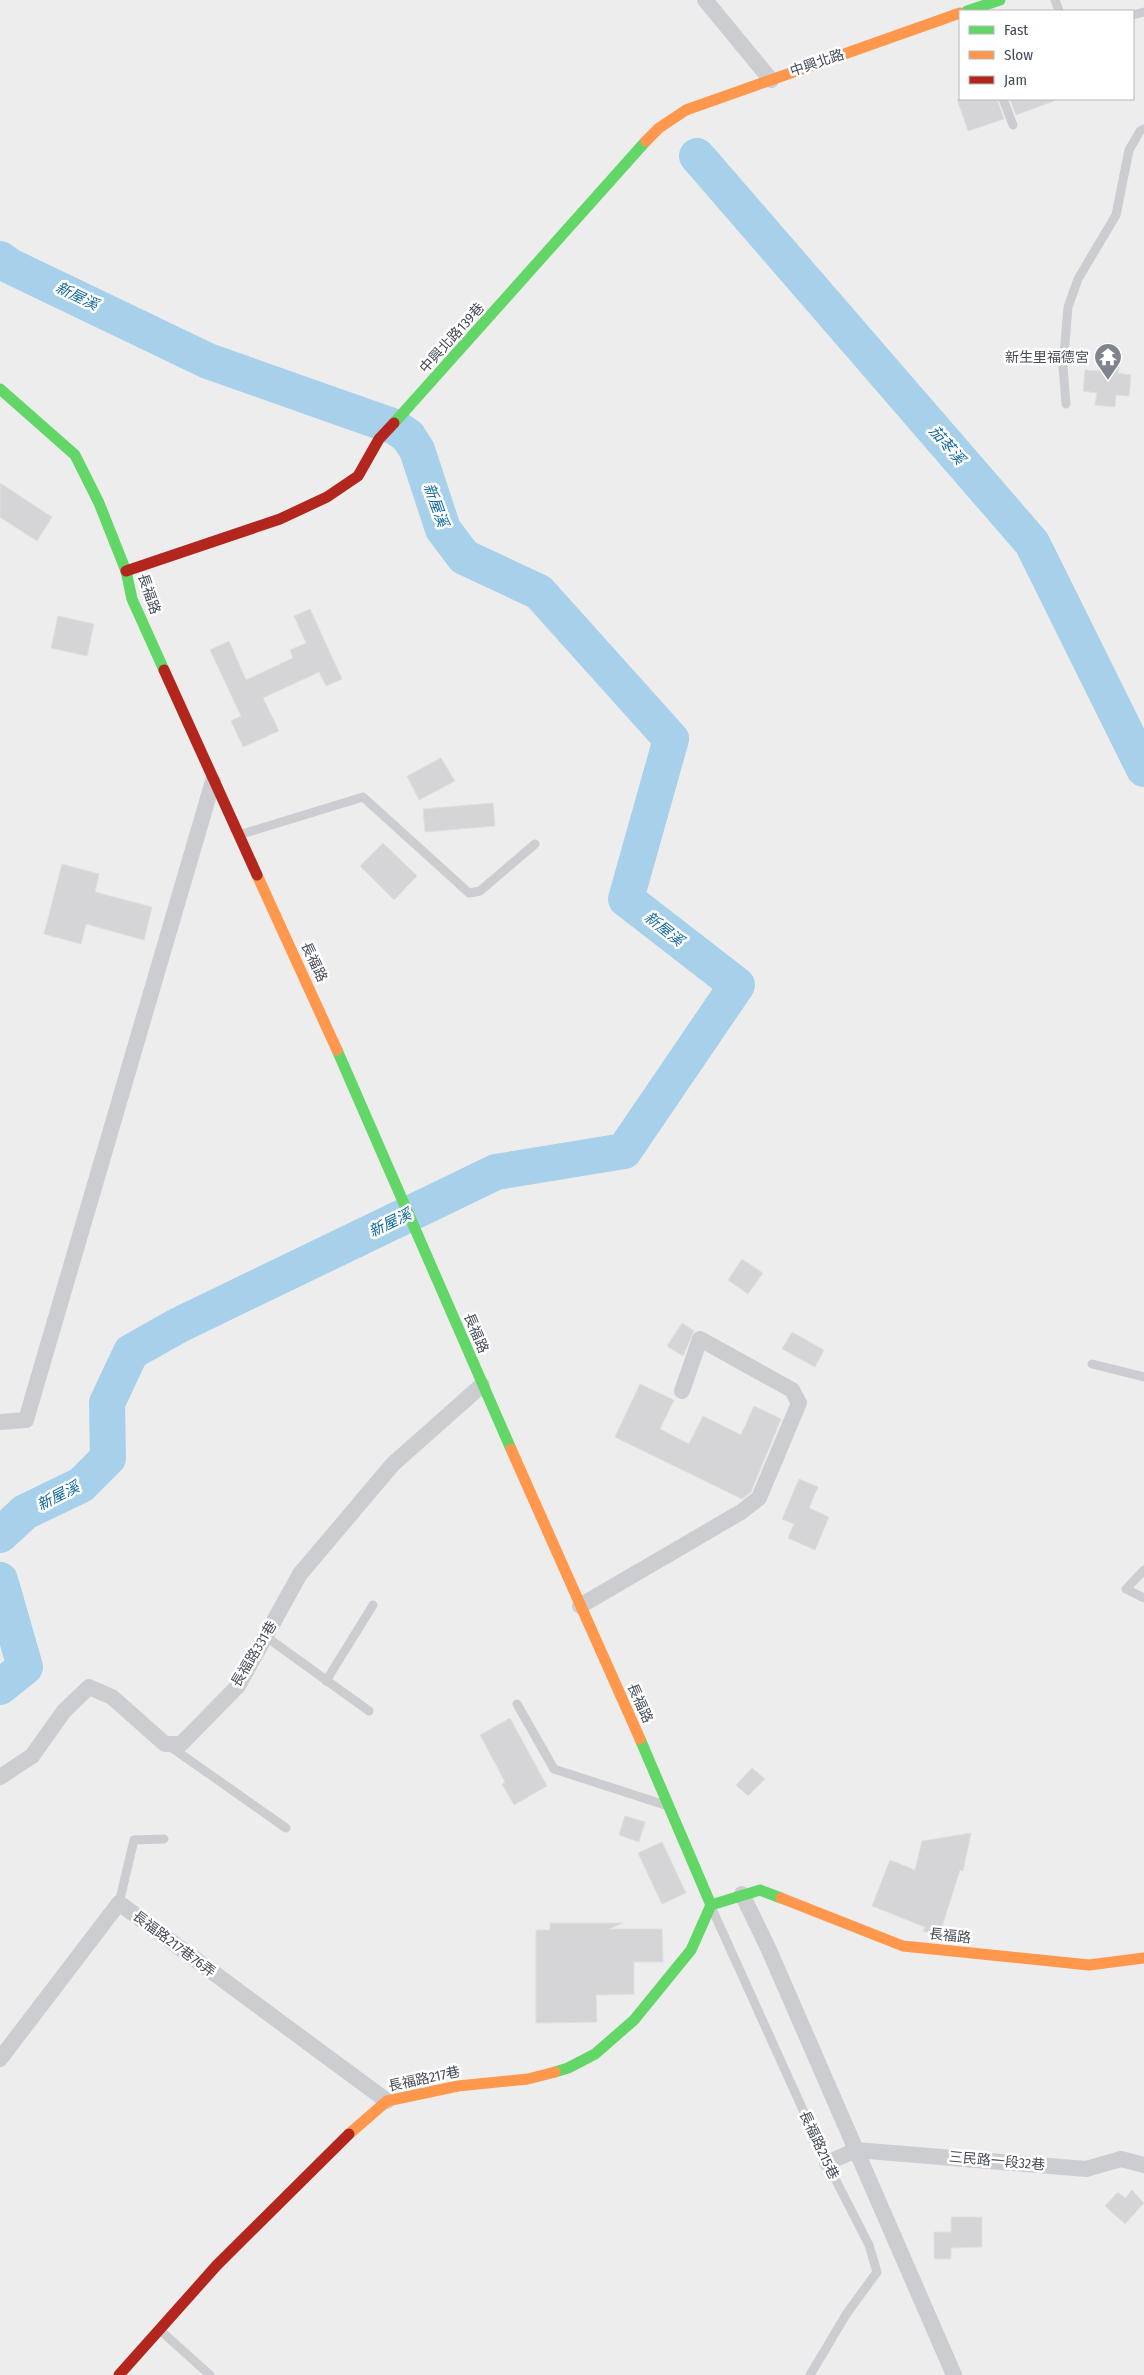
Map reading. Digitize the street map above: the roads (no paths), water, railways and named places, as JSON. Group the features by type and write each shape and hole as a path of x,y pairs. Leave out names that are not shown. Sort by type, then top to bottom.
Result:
{"street":[{"name":"中興北路","path":"705,0 771,80 959,12"},
{"name":"中興北路","path":"965,10 1000,0"},
{"name":"中興北路139巷","path":"126,571 280,519 327,497 358,476 379,439 422,394 659,128 686,110 771,80"},
{"name":"長福路","path":"0,389 75,455 99,503 126,571 132,599 213,781 325,1022 482,1385 670,1806 711,1905 760,1890 903,1946 1089,1965 1144,1958"},
{"path":"0,1422 26,1420 213,781"},
{"path":"580,1606 742,1512 759,1498 799,1404 792,1390 700,1339 682,1391"},
{"name":"長福路331巷","path":"165,1744 181,1744 238,1686 300,1574 393,1464 482,1385"},
{"path":"0,1777 32,1756 64,1711 88,1687 112,1697 165,1744"},
{"path":"742,1894 769,1950 841,2156 954,2375"},
{"name":"長福路217巷76弄","path":"0,2059 119,1903 387,2101"},
{"name":"長福路217巷","path":"119,2375 217,2265 358,2125 387,2101 458,2086 528,2078 568,2068 595,2054 634,2020 691,1950 711,1905"},
{"name":"三民路一段32巷","path":"841,2156 1086,2169 1121,2159 1144,2165"}],"lane":[{"path":"1003,100 1013,125"},
{"path":"1066,404 1063,367 1068,307 1078,279 1116,215 1129,150 1140,131 1144,129"},
{"path":"239,835 363,796 469,893 480,891 535,844"},
{"path":"1092,1364 1144,1377"},
{"path":"1144,1570 1126,1589 1144,1598"},
{"path":"326,1681 373,1605"},
{"path":"265,1636 369,1711"},
{"path":"517,1704 554,1769 670,1806"},
{"path":"165,1744 286,1828"},
{"path":"119,1903 134,1840 164,1839"},
{"name":"長福路215巷","path":"711,1905 841,2156 876,2272 847,2313 810,2375"},
{"path":"158,2329 210,2375"}],"waterway":[{"name":"茄苳溪","path":"697,156 1032,543 1144,769"},
{"name":"新屋溪","path":"0,259 10,266 208,361 395,427 408,436 417,450 443,529 464,557 539,592 671,739 626,899 737,985 624,1151 496,1172 179,1325 131,1352 107,1403 108,1458 81,1485 25,1512 0,1535"},
{"name":"新屋溪","path":"0,1580 25,1667 0,1687"}],"place":[{"name":"新生里福德宮","path":"1108,381"}]}
